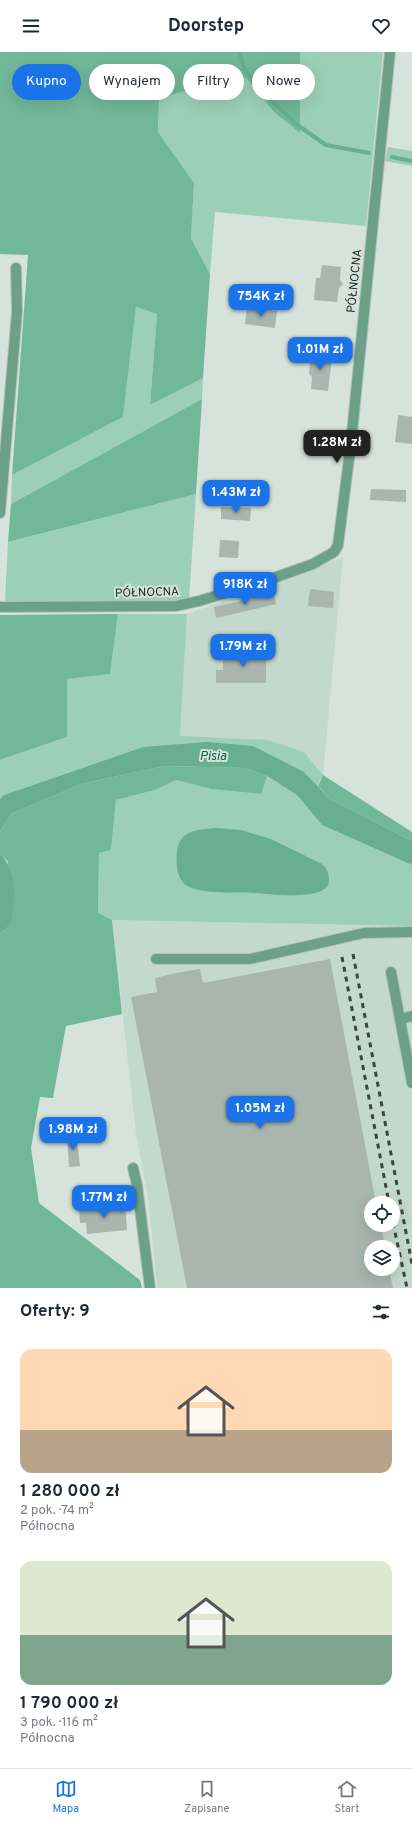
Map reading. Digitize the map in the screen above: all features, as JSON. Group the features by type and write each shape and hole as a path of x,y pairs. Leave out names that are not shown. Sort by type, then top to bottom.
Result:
{"street":[{"name":"PÓŁNOCNA","path":"0,607 176,606 199,601 265,581 313,564 334,552 338,545 350,443 390,52"},
{"path":"0,513 17,312 16,268"},
{"path":"156,959 250,959 364,933 412,932"},
{"path":"391,972 412,1083"},
{"path":"400,1019 412,1016"},
{"path":"133,1168 137,1185 150,1288"}],"shaded area":[{"path":"0,52 300,52 300,64 252,64 252,85 246,78 244,78 244,64 183,64 183,92 175,94 175,64 89,64 89,100 159,100 158,132 194,183 191,238 210,274 203,378 150,405 157,314 136,307 123,417 12,475 28,255 0,254"},
{"path":"300,52 383,52 366,226 215,212 210,274 191,238 194,183 158,132 159,100 175,100 175,94 183,92 183,100 244,100 244,78 246,78 252,85 252,100 264,100 274,112 300,132 300,100 315,100 315,64 300,64"},
{"path":"264,100 300,100 300,133 274,112"},
{"path":"388,147 412,151 412,166 385,161"},
{"path":"136,307 157,314 150,405 203,378 202,399 11,504 12,475 123,417"},
{"path":"202,399 196,494 8,542 11,504"},
{"path":"196,494 189,600 5,601 8,542"},
{"path":"343,557 323,775 304,752 180,736 187,614"},
{"path":"118,614 187,614 180,736 268,740 304,752 323,775 317,786 304,772 143,747 4,795 0,799 0,760 67,737 67,679 110,674"},
{"path":"118,614 110,674 67,679 67,737 0,760 0,615"},
{"path":"164,766 245,768 267,776 261,794 211,789 176,780 155,790 116,800 111,850 99,853 98,913 112,920 122,1014 66,1026 53,1098 40,1097 31,1148 39,1203 140,1280 142,1288 0,1288 0,934 11,924 8,862 0,853 0,832 11,814 81,784"},
{"path":"323,775 412,832 412,841 330,799 318,786"},
{"path":"267,776 297,795 322,825 412,865 412,926 112,920 98,914 99,853 111,850 116,800 155,790 176,780 211,789 260,794"},
{"path":"112,920 412,926 412,1288 157,1288 148,1197 136,1134"}],"water":[{"name":"Pisia","path":"207,742 253,746 304,772 330,799 412,841 412,865 322,825 297,795 267,776 245,768 164,766 81,784 11,814 0,832 0,799 4,795 143,747"},
{"path":"217,828 241,830 271,839 322,864 329,875 327,887 310,894 285,895 209,892 186,885 180,879 177,870 177,851 182,838 197,830"},
{"path":"0,853 6,861 13,878 14,895 11,924 0,934"}],"building":[{"path":"322,265 341,267 340,280 343,284 339,288 337,302 314,300 316,278 320,278"},
{"path":"247,308 277,311 275,328 245,324"},
{"path":"311,350 324,352 323,356 332,357 328,391 311,389 312,377 309,374"},
{"path":"398,415 412,417 412,444 395,442"},
{"path":"371,489 406,490 406,502 370,500"},
{"path":"221,507 251,508 250,521 221,519"},
{"path":"220,540 239,541 238,558 219,557"},
{"path":"310,589 334,592 333,608 308,606"},
{"path":"274,593 276,604 216,618 214,607"},
{"path":"266,651 266,683 216,683 216,670 223,670 223,652"},
{"path":"330,959 375,1196 364,1196 364,1232 382,1232 384,1240 364,1240 364,1276 390,1276 393,1288 187,1288 131,997 157,992 155,978 181,972 200,969 203,983"},
{"path":"76,1133 80,1166 69,1167 67,1134"},
{"path":"125,1205 127,1230 87,1234 86,1223 80,1223 79,1210"}],"waterway":[{"path":"239,52 244,68 274,103 296,124 326,145 369,153"},
{"path":"392,157 412,161"}],"railway":[{"path":"353,954 412,1264"},
{"path":"342,957 388,1196"},
{"path":"395,1232 407,1288"}]}
